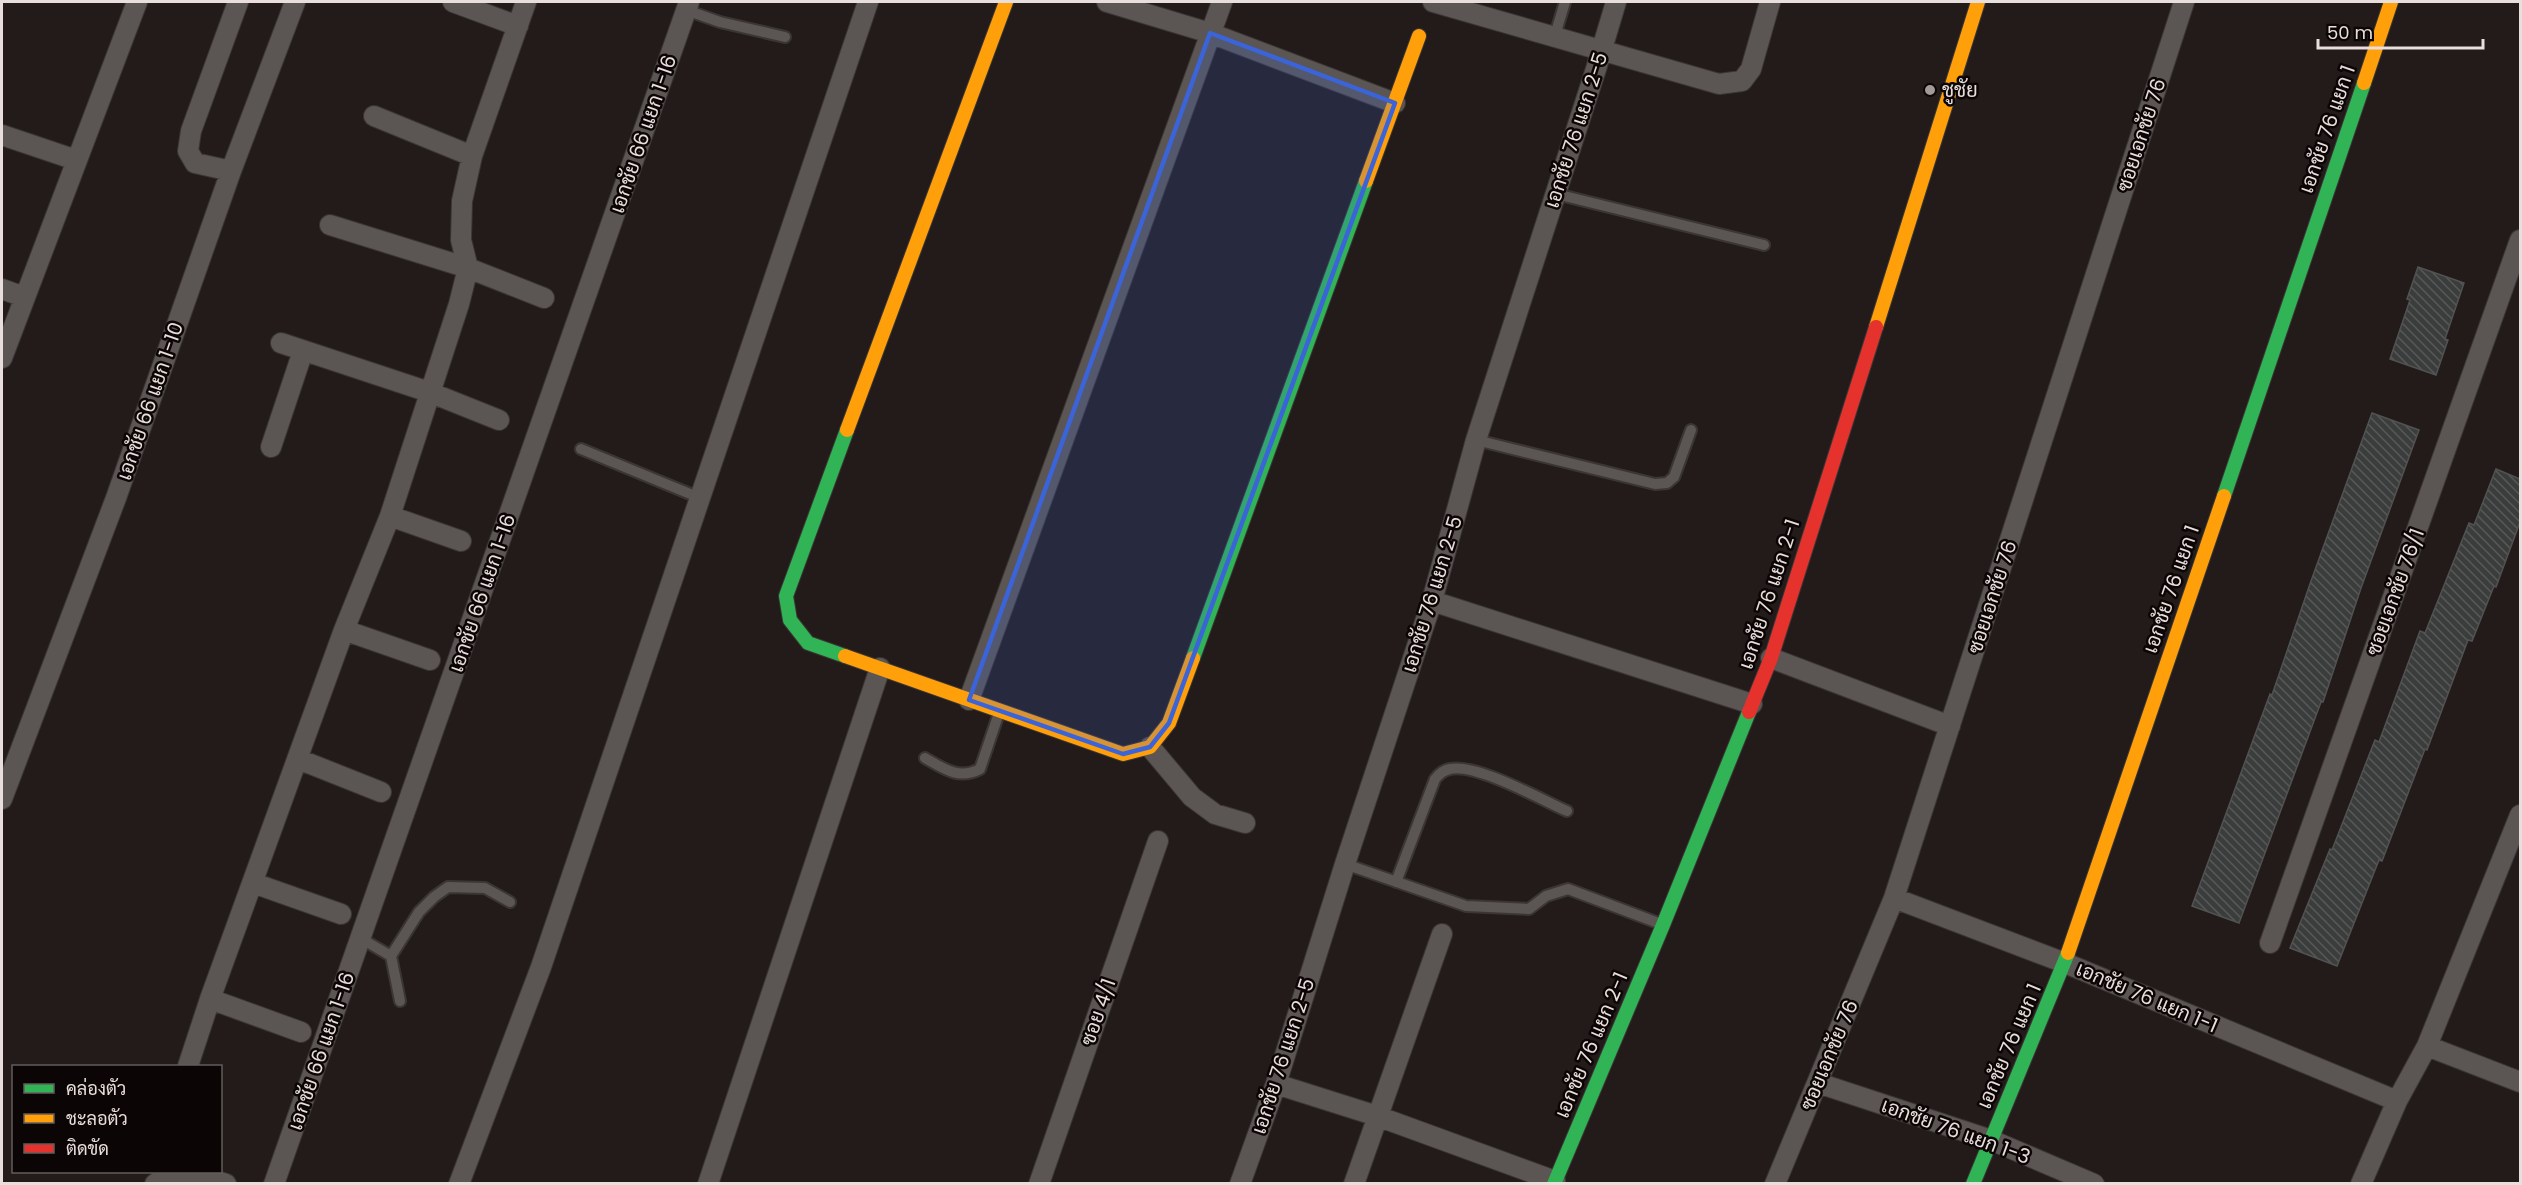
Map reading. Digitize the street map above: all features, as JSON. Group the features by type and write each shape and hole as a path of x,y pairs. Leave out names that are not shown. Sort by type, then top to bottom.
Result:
{"street":[{"path":"2,358 137,2"},
{"path":"231,171 195,162 188,151 191,131 238,2"},
{"name":"เอกชัย 66 แยก 1-10","path":"2,799 116,498 231,171 295,2"},
{"path":"453,2 518,26"},
{"path":"188,1065 210,999 344,630 390,516 459,304 468,268 461,240 462,201 472,156 526,2"},
{"path":"459,1184 541,967 868,2"},
{"path":"1006,2 786,596 790,620 808,643 1123,754 1150,747 1169,723 1419,36"},
{"path":"1107,2 1210,33 1395,103"},
{"path":"969,700 1222,2"},
{"path":"1433,2 1719,84 1742,81 1751,69 1770,2"},
{"name":"เอกชัย 76 แยก 2-5","path":"1240,1184 1276,1084 1345,864 1432,601 1476,440 1603,49 1616,2"},
{"name":"เอกชัย 76 แยก 2-1","path":"1554,1182 1663,925 1771,658 1978,2"},
{"name":"ซอยเอกชัย 76","path":"1775,1184 1894,898 2184,2"},
{"name":"เอกชัย 76 แยก 1","path":"1973,1184 2065,963 2391,2"},
{"name":"เอกชัย 66 แยก 1-16","path":"274,1184 687,6"},
{"path":"374,116 472,156"},
{"path":"2,135 76,160"},
{"path":"330,225 468,268 544,298"},
{"name":"ซอยเอกชัย 76/1","path":"2270,943 2520,240"},
{"path":"2,289 24,297"},
{"path":"280,343 429,392 499,420"},
{"path":"271,447 303,351"},
{"path":"390,516 461,541"},
{"path":"1432,601 1752,704"},
{"path":"344,630 430,660"},
{"path":"1771,658 1950,726"},
{"path":"708,1184 880,668"},
{"path":"1150,747 1192,797 1215,814 1245,823"},
{"path":"298,759 381,792"},
{"path":"2361,1184 2397,1101 2427,1046 2520,815"},
{"name":"ซอย 4/1","path":"1039,1184 1158,841"},
{"path":"253,883 341,914"},
{"name":"เอกชัย 76 แยก 1-1","path":"1894,898 2065,963 2397,1101"},
{"path":"1354,1184 1442,934"},
{"path":"210,999 301,1032"},
{"path":"2427,1046 2520,1082"},
{"name":"เอกชัย 76 แยก 1-3","path":"1818,1083 1990,1140 2094,1184"},
{"path":"1276,1084 1377,1116 1554,1182"},
{"path":"162,1177 189,1173 225,1184"}],"lane":[{"path":"1555,36 1565,2"},
{"path":"687,6 720,22 785,37"},
{"path":"1556,194 1764,244"},
{"path":"1476,440 1655,484 1667,483 1674,477 1691,430"},
{"path":"581,449 700,498"},
{"path":"925,758 950,773 970,774 980,769 1000,711"},
{"path":"1396,882 1435,779 1449,769 1460,768 1479,772 1567,811"},
{"path":"1345,864 1466,906 1529,909 1546,896 1568,889 1663,925"},
{"path":"400,1001 391,957 419,912 434,897 448,888 485,888 510,902"},
{"path":"360,938 391,957"}],"highlighted area":[{"path":"1210,33 1395,103 1169,723 1150,747 1123,754 969,700"}],"building":[{"path":"2418,267 2464,283 2445,339 2448,340 2436,375 2390,359 2410,300 2407,299"},
{"path":"2372,413 2419,430 2361,588 2323,702 2321,702 2239,923 2192,906 2270,694 2272,695"},
{"path":"2496,469 2520,479 2520,522 2496,587 2494,586 2472,641 2468,640 2427,750 2425,749 2382,861 2379,860 2337,966 2290,948 2330,849 2332,850 2375,740 2379,742 2420,631 2425,633 2469,523 2474,525"}],"traffic: fast":[{"path":"2224,496 2364,83"},
{"path":"1193,658 1366,181"},
{"path":"845,656 808,643 790,620 786,596 847,430"},
{"path":"1554,1184 1663,925 1749,712"},
{"path":"1973,1184 2068,953"}],"traffic: slow":[{"path":"847,430 1006,2"},
{"path":"1876,327 1978,2"},
{"path":"2364,83 2391,2"},
{"path":"1366,181 1419,36"},
{"path":"2068,953 2224,496"},
{"path":"845,656 1123,754 1150,747 1169,723 1193,658"}],"traffic: jam":[{"path":"1749,712 1771,658 1876,327"}],"place":[{"name":"ชูชัย","path":"1930,90"}]}
